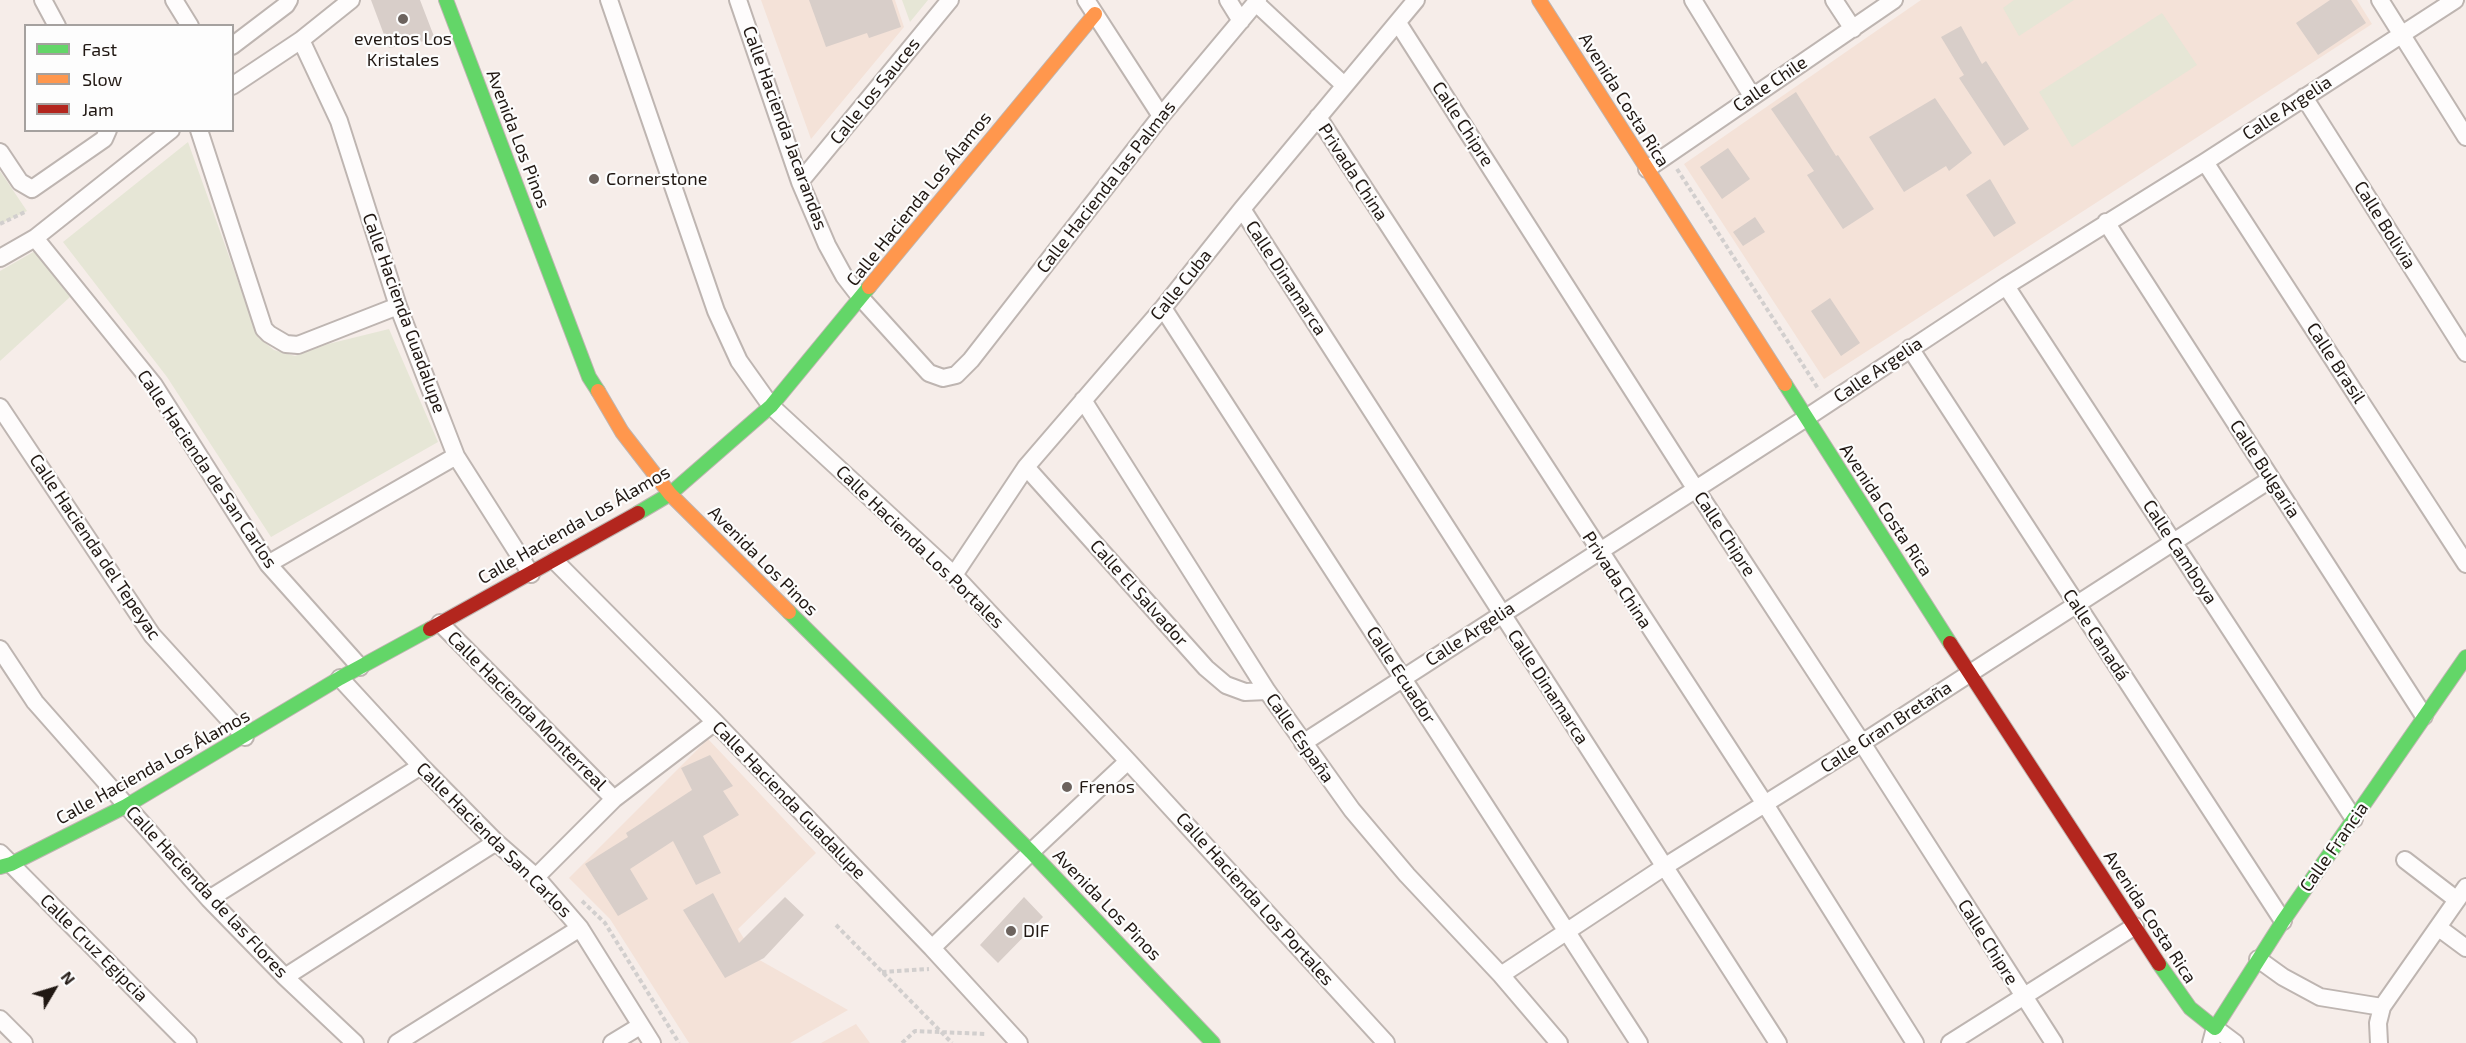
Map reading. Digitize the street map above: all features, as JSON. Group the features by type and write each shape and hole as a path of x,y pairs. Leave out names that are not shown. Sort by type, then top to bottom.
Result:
{"street":[{"path":"43,0 56,24"},
{"path":"174,0 189,24"},
{"path":"234,44 286,5 289,0"},
{"path":"234,85 302,40 351,0"},
{"name":"Avenida Los Pinos","path":"446,0 589,377 622,432 670,494 1031,852 1213,1043"},
{"name":"Calle Hacienda Los Portales","path":"609,0 716,311 739,362 771,406 954,575 1386,1043"},
{"name":"Calle Hacienda Jacarandas","path":"738,0 800,182 844,276 929,373 943,378 956,375"},
{"name":"Calle los Sauces","path":"800,182 950,0"},
{"path":"1228,0 1241,21"},
{"name":"Calle Cuba","path":"954,575 1026,468 1163,308 1416,0"},
{"name":"Avenida Costa Rica","path":"1539,0 2178,993 2213,1036"},
{"path":"1693,0 1752,96"},
{"path":"1834,0 1853,29"},
{"name":"Calle Chile","path":"1647,169 1894,0"},
{"path":"2380,0 2466,137"},
{"name":"Calle Argelia","path":"1303,743 2006,286 2205,162 2455,0"},
{"path":"1257,1 1344,85"},
{"name":"Calle Hacienda las Palmas","path":"956,375 971,360 1161,116 1257,1"},
{"path":"1090,7 1161,116"},
{"name":"Calle Hacienda Los Álamos","path":"4,861 126,806 245,737 340,678 555,561 670,494 771,406 861,298 1090,7"},
{"name":"Calle Chipre","path":"1398,23 2054,1043"},
{"name":"Calle Hacienda Guadalupe","path":"302,40 339,121 398,306 456,456 531,574"},
{"name":"Calle Bolivia","path":"2304,97 2466,353"},
{"name":"Privada China","path":"1318,117 1765,804 1915,1043"},
{"path":"0,152 20,182 32,189 104,139 107,132"},
{"path":"0,258 35,238 168,132"},
{"path":"199,132 264,329 269,334 286,344 298,345 398,306"},
{"name":"Calle Brasil","path":"2205,162 2466,564"},
{"name":"Calle Dinamarca","path":"1242,209 1778,1043"},
{"name":"Calle Bulgaria","path":"2106,222 2424,716"},
{"name":"Calle Hacienda de San Carlos","path":"35,238 154,385 268,564 360,667"},
{"name":"Calle Camboya","path":"2006,286 2354,819"},
{"name":"Calle Ecuador","path":"1163,308 1639,1043"},
{"name":"Calle Canadá","path":"1910,348 2283,921"},
{"name":"Calle España","path":"1083,400 1268,691 1352,810 1407,875 1501,975 1559,1043"},
{"name":"Calle Hacienda del Tepeyac","path":"0,406 152,635 245,737"},
{"path":"268,564 456,456"},
{"name":"Calle El Salvador","path":"1026,468 1206,668 1226,685 1245,692 1268,691"},
{"name":"Calle Gran Bretaña","path":"1501,975 1664,867 1863,743 2271,479"},
{"name":"Calle Hacienda Guadalupe","path":"555,561 715,722 932,948 1019,1043"},
{"name":"Calle Hacienda Monterreal","path":"440,623 614,799"},
{"name":"Calle Hacienda de las Flores","path":"0,649 35,702 209,899 285,977 355,1043"},
{"name":"Calle Francia","path":"2213,1036 2283,921 2466,657"},
{"name":"Calle Hacienda San Carlos","path":"340,678 496,842 536,878 580,928 652,1043"},
{"path":"536,878 614,799 715,722"},
{"path":"932,948 1128,761"},
{"path":"209,899 422,766"},
{"path":"285,977 496,842"},
{"path":"2379,1043 2378,1023 2382,1007 2462,893 2404,860"},
{"name":"Calle Cruz Egipcia","path":"4,861 188,1043"},
{"path":"1950,1043 2135,926"},
{"path":"397,1043 580,928"},
{"path":"2439,928 2466,948"},
{"path":"2258,959 2283,977 2320,998 2382,1007"},
{"path":"0,1018 24,1043"},
{"path":"612,1043 640,1026"},
{"path":"2213,1036 2235,1043"}],"path":[{"path":"1674,163 1819,390 1829,383"},
{"path":"0,224 27,211"},
{"path":"575,894 605,923 679,1043"},
{"path":"836,925 952,1043"},
{"path":"882,972 934,969"},
{"path":"902,1043 915,1031 996,1034"}],"shaded area":[{"path":"761,0 895,0 904,27 811,139"},
{"path":"1921,0 2357,0 2372,24 1824,379 1684,164"},
{"path":"708,739 816,853 738,929 756,958 848,1010 790,1043 689,1043 610,919 569,878"},
{"path":"856,1024 870,1043 821,1043"}],"green space":[{"path":"902,0 928,0 910,22"},
{"path":"2014,0 2074,0 2019,36 2003,8"},
{"path":"2162,13 2197,65 2072,147 2039,92"},
{"path":"188,142 258,337 274,350 295,356 328,344 389,329 438,442 271,537 167,377 63,242"},
{"path":"0,171 27,211 0,224"},
{"path":"35,251 70,297 0,361 0,271"}],"building":[{"name":"eventos Los Kristales","path":"371,0 420,0 435,39 389,48"},
{"path":"809,0 892,0 901,27 869,38 867,33 826,47"},
{"path":"2330,0 2351,0 2366,23 2318,55 2296,23"},
{"path":"1961,26 1982,64 1986,61 2029,129 2004,146 1959,78 1964,75 1941,37"},
{"path":"1796,92 1836,156 1838,155 1874,209 1843,229 1807,175 1814,171 1771,109"},
{"path":"1935,98 1972,153 1949,171 1946,166 1904,192 1869,137"},
{"path":"1728,148 1750,179 1722,199 1700,167"},
{"path":"1990,179 2016,223 1994,237 1966,195"},
{"path":"1755,217 1765,232 1743,246 1733,232"},
{"path":"1830,298 1860,343 1841,356 1811,311"},
{"path":"710,755 733,786 723,791 739,815 703,836 721,873 696,885 673,841 630,869 648,899 618,916 585,864 628,837 626,833 692,790 681,768"},
{"path":"713,893 739,943 785,897 804,915 764,958 725,978 683,910"},
{"name":"DIF","path":"1024,897 1043,917 998,963 980,945"}],"traffic: fast":[{"path":"446,0 589,377 598,391"},
{"path":"638,513 670,494 771,406 869,287"},
{"path":"1785,384 1950,643"},
{"path":"789,612 1031,852 1213,1043"},
{"path":"0,867 11,864 126,806 340,678 430,629"},
{"path":"2159,964 2190,1008 2215,1028 2283,921 2466,657"}],"traffic: slow":[{"path":"1539,0 1785,384"},
{"path":"869,287 1095,14"},
{"path":"598,391 622,432 670,494 789,612"}],"traffic: jam":[{"path":"430,629 638,513"},
{"path":"1950,643 2159,964"}],"place":[{"name":"eventos Los Kristales","path":"403,19"},
{"name":"Cornerstone","path":"594,179"},
{"name":"Frenos","path":"1067,787"},
{"name":"DIF","path":"1011,931"}]}
